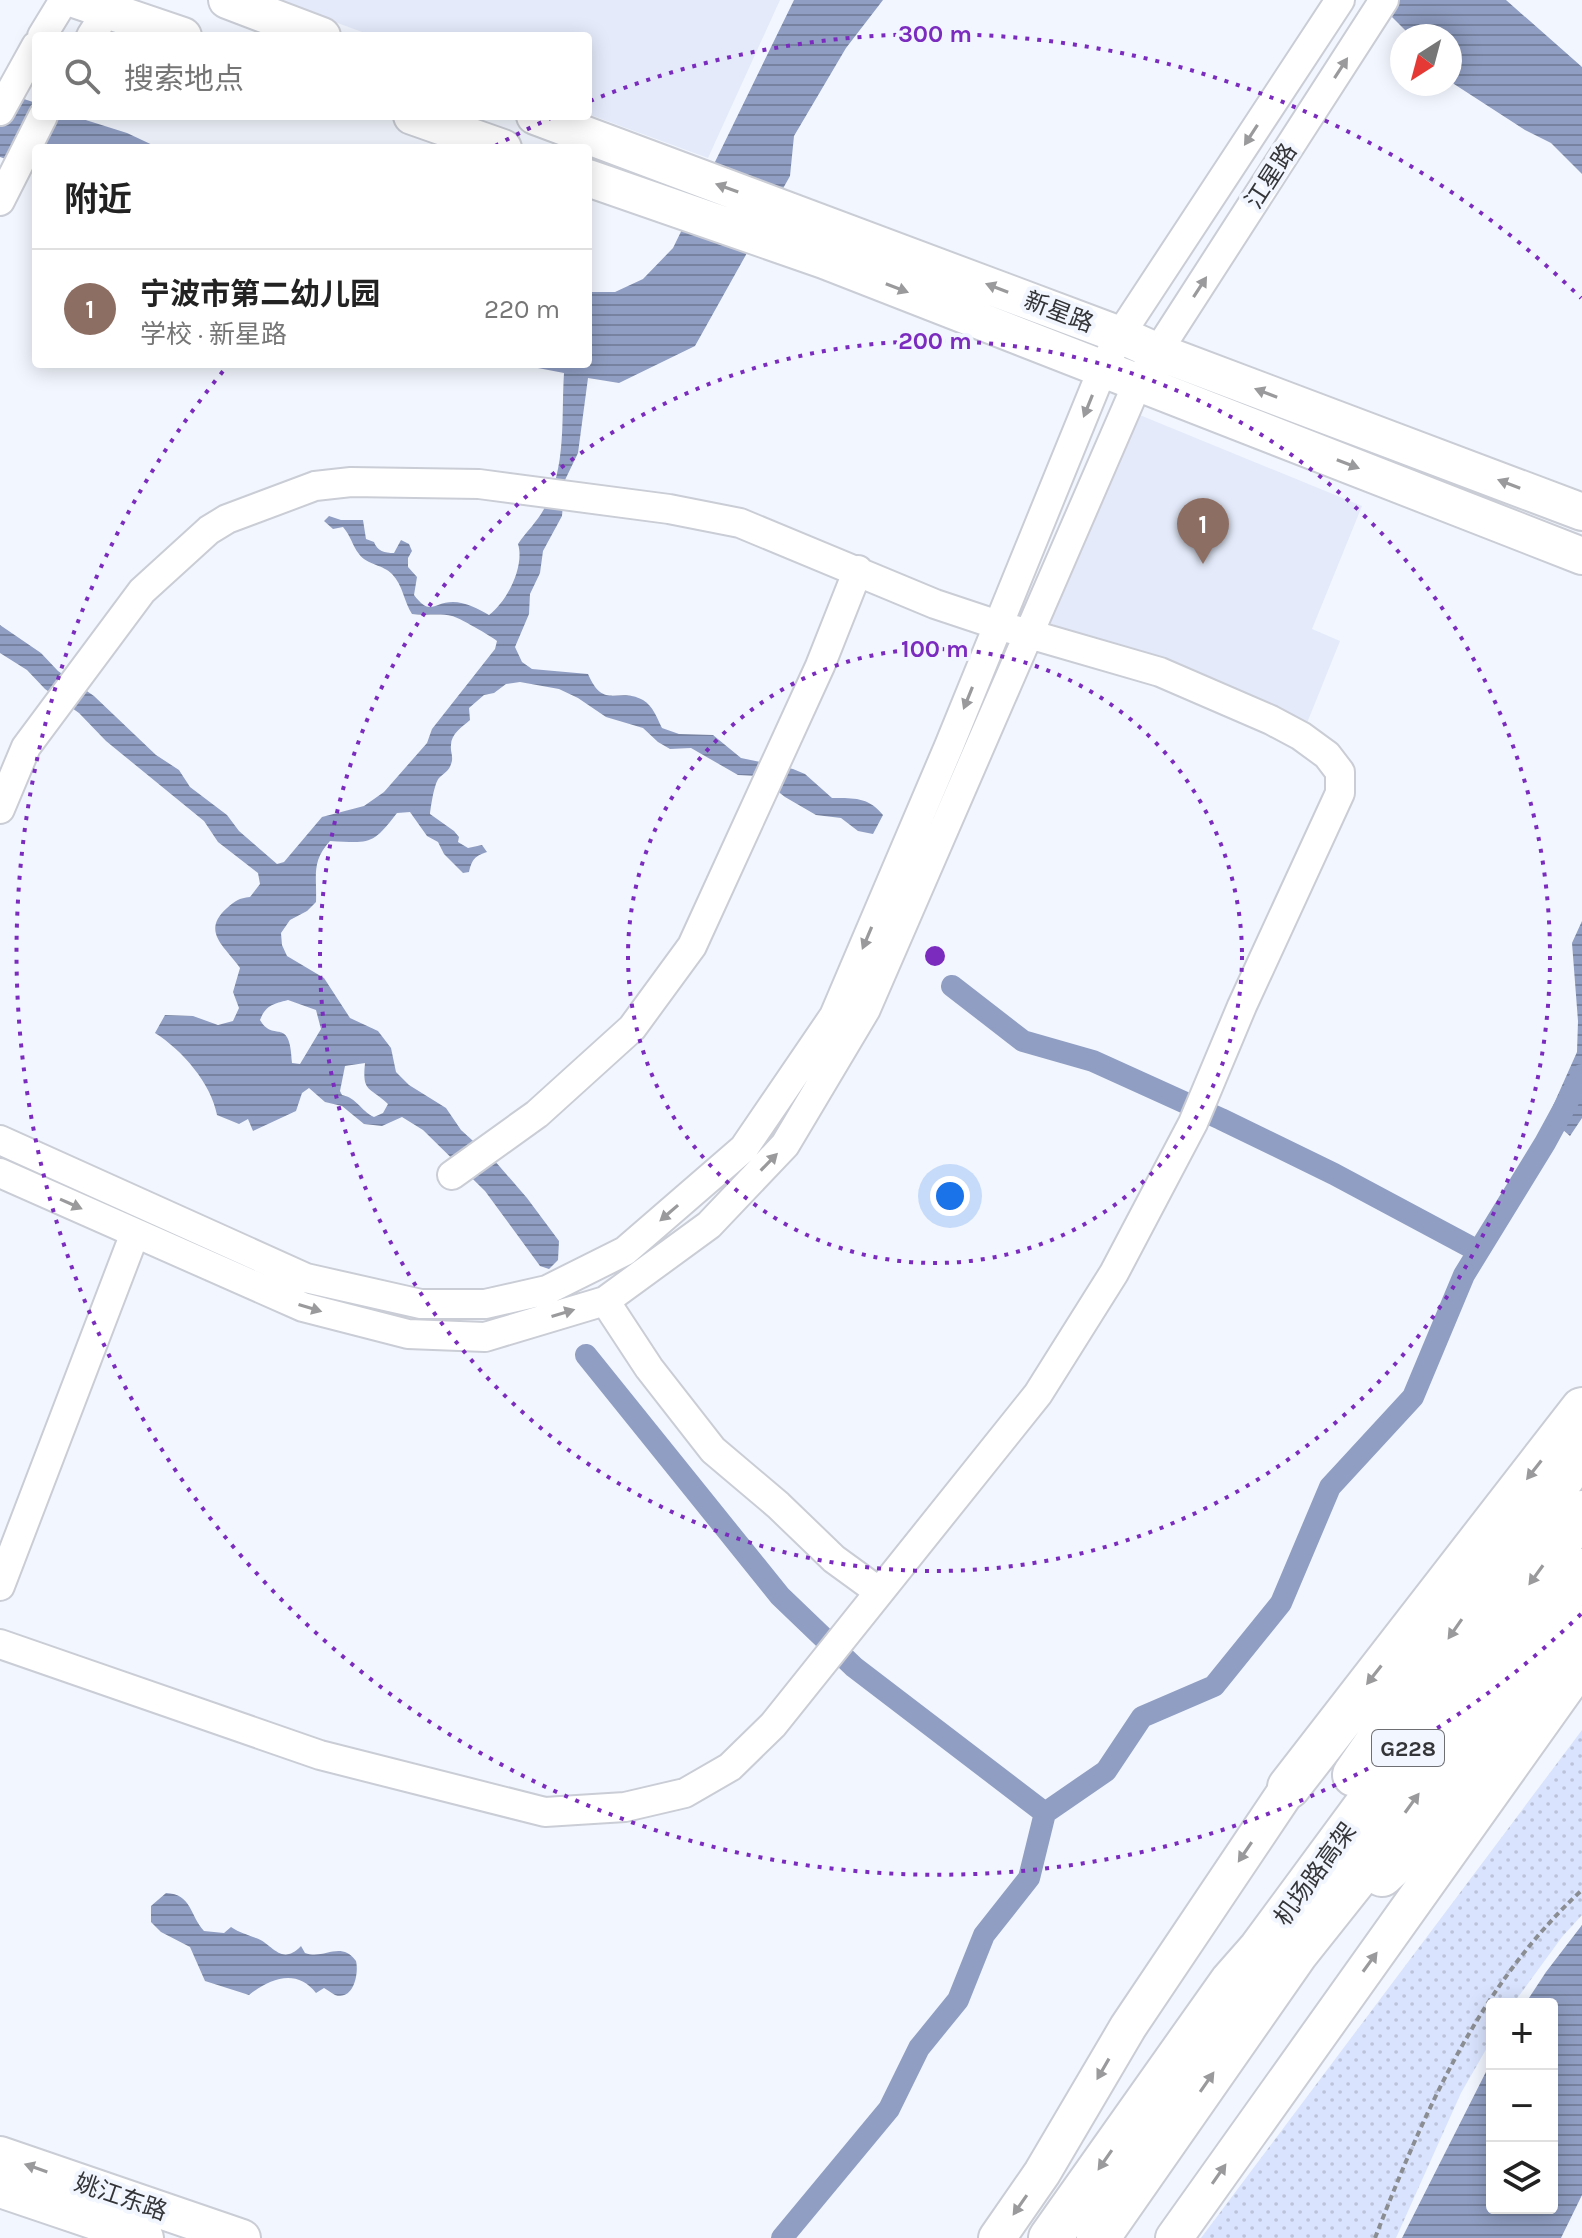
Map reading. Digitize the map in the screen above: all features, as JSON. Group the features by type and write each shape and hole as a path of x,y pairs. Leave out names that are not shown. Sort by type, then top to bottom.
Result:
{"highway":[{"path":"1289,1787 1582,1409"},
{"path":"1231,1982 1358,1770 1519,1537 1582,1452"},
{"name":"机场路高架","path":"1050,2238 1231,1982 1260,1949 1582,1512"},
{"name":"机场路高架","path":"1098,2238 1296,1954 1362,1871 1582,1570"},
{"path":"1296,1954 1439,1823 1582,1627"}],"main road":[{"path":"227,0 311,32"},
{"path":"98,11 169,32"},
{"path":"423,120 492,144"},
{"name":"新星路","path":"546,120 1582,512"},
{"name":"新星路","path":"592,179 824,260 1582,556"},
{"path":"1174,2238 1582,1665"},
{"path":"997,2238 1042,2173 1128,2027 1289,1787"},
{"name":"姚江东路","path":"0,2155 242,2238"},
{"name":"姚江东路","path":"0,2189 145,2238"}],"street":[{"path":"44,32 64,0"},
{"name":"江星路","path":"0,1140 306,1278 421,1304 485,1304 547,1290 625,1251 744,1148 834,1016 1103,368 1120,335 1340,0"},
{"name":"江星路","path":"0,1173 303,1307 408,1334 485,1337 605,1301 709,1225 785,1145 866,1009 1138,382 1380,6"},
{"path":"0,111 32,53"},
{"path":"4,193 41,120"},
{"path":"0,809 26,747 142,591 209,530 227,519 315,486 351,482 479,484 669,509 740,523 935,604 1160,672 1301,736 1327,755 1340,772 1340,793 1193,1123 1114,1273 1038,1394 773,1725 730,1767 685,1793 625,1807 545,1812 320,1755 0,1644"},
{"path":"452,1175 537,1114 632,1028 692,946 820,666 858,570"},
{"path":"0,1586 135,1233"},
{"path":"605,1301 649,1368 713,1450 778,1505 834,1559 869,1602"}],"path":[{"path":"1375,2238 1414,2138 1455,2056 1501,1984 1553,1916 1582,1890"}],"shaded area":[{"path":"275,0 780,0 708,158 592,115 592,32 362,32"},
{"path":"794,0 883,0 846,48 794,136 790,176 695,346 619,383 588,378 578,453 565,480 562,516 543,551 540,573 530,594 529,614 515,647 522,662 532,669 588,674 600,692 606,695 634,696 643,700 662,728 679,734 713,735 741,758 793,769 805,774 832,798 854,799 872,805 883,815 873,834 858,831 841,818 816,815 758,776 738,775 691,748 670,749 643,728 606,717 559,689 520,682 506,684 494,693 484,695 469,708 470,720 453,737 451,764 437,781 433,795 430,814 454,831 459,837 458,842 468,848 482,845 487,852 475,859 469,872 463,873 444,854 438,842 427,836 410,812 397,813 381,832 369,840 330,841 317,862 316,902 290,920 281,933 287,956 324,978 350,1018 378,1031 391,1048 396,1072 409,1085 446,1108 461,1130 494,1160 527,1198 559,1241 558,1260 549,1269 540,1266 485,1191 423,1130 402,1117 382,1126 364,1124 342,1106 325,1102 309,1088 302,1093 296,1111 253,1131 248,1119 239,1124 217,1115 209,1091 194,1068 155,1033 165,1015 193,1016 218,1025 233,1021 239,1008 233,992 240,968 218,939 216,925 232,903 250,897 260,884 258,873 218,842 204,821 106,741 79,713 45,689 27,670 0,653 0,625 94,696 156,755 179,770 190,787 227,815 239,831 277,864 284,862 322,817 364,806 384,792 427,743 432,729 495,649 497,641 455,617 412,614 392,574 362,558 343,527 333,529 324,521 329,516 341,520 363,520 366,539 385,552 394,553 401,540 409,544 412,551 408,567 417,577 414,595 424,605 432,607 458,602 489,615 502,602 513,583 519,563 518,544 544,509 560,460 564,373 538,368 592,368 592,292 615,292 643,279 673,248","holes":["288,1000 316,1010 321,1029 300,1064 292,1063 291,1048 285,1034 265,1027 260,1020 271,1006","365,1063 366,1084 388,1104 383,1113 374,1117 340,1091 345,1066"]},
{"path":"1375,0 1506,0 1582,67 1582,174 1551,143 1462,89 1462,24 1399,24"},
{"path":"0,91 32,102 32,120 86,120 150,144 32,144 32,168 0,157"},
{"path":"1130,411 1362,506 1312,629 1340,641 1305,728 1045,621"},
{"path":"1582,921 1582,1118 1570,1136 1548,1117 1577,1052 1578,1021 1572,943"},
{"path":"1582,1730 1582,1915 1517,1998 1486,1998 1486,2049 1461,2093 1396,2238 1201,2238"},
{"path":"166,1893 175,1894 186,1902 204,1931 224,1933 231,1927 282,1954 294,1952 301,1946 305,1953 312,1954 344,1952 356,1961 354,1985 341,1996 324,1988 316,1993 300,1980 283,1978 249,1995 205,1981 190,1947 161,1932 151,1922 151,1906"},
{"path":"1582,1925 1582,2195 1561,2238 1402,2238 1486,2072 1486,2214 1558,2214 1558,1998 1529,1998"}],"waterway":[{"path":"952,986 1023,1041 1093,1061 1221,1119 1334,1174 1478,1251"},
{"path":"782,2238 889,2109 919,2048 958,2000 984,1935 1029,1878 1045,1813 1106,1771 1142,1717 1214,1686 1281,1603 1330,1487 1413,1397 1464,1275 1545,1143 1582,1075"},
{"path":"586,1355 780,1596 854,1667 1045,1813"}],"place":[{"name":"宁波市第二幼儿园","path":"1203,564"}]}
